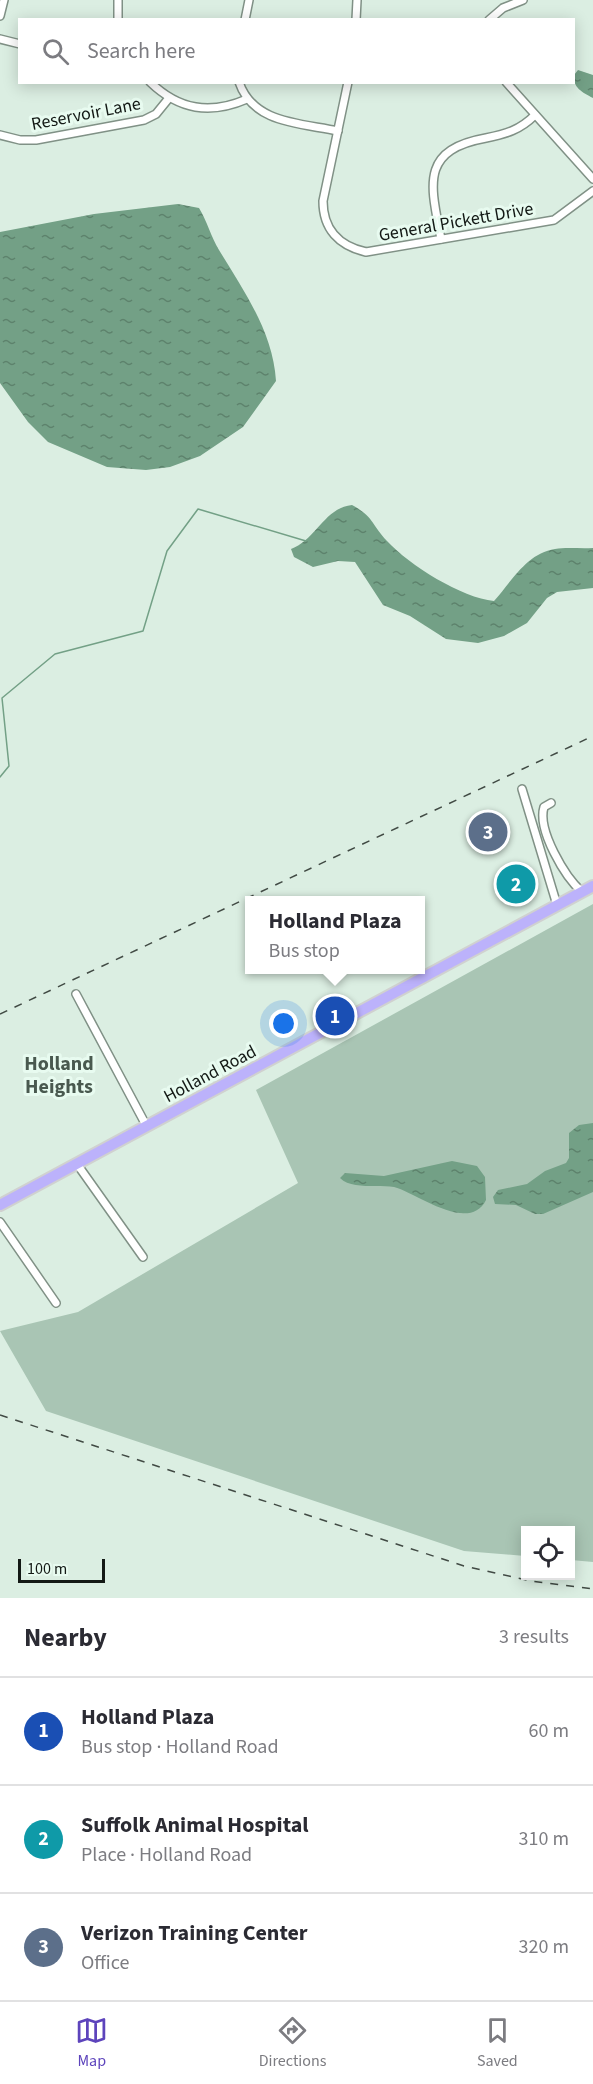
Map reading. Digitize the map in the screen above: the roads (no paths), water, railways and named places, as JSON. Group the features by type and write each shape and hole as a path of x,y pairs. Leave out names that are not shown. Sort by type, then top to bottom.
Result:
{"main road":[{"name":"Holland Road","path":"1,1203 147,1127 593,886"}],"street":[{"path":"0,16 4,0"},
{"path":"118,0 118,18"},
{"path":"245,18 249,0"},
{"path":"356,18 357,0"},
{"path":"491,18 503,8 523,0"},
{"path":"0,39 18,44"},
{"path":"152,84 183,105 207,110 226,107 247,99"},
{"path":"240,84 247,99 271,117 338,131"},
{"name":"General Pickett Drive","path":"348,84 323,201 323,216 330,230 342,243 366,252 554,220 593,191"},
{"path":"508,84 593,179"},
{"name":"Reservoir Lane","path":"0,135 20,140 36,140 138,122 156,114 170,98"},
{"path":"441,239 433,190 438,162 452,147 514,131 535,115"},
{"path":"522,789 557,905"},
{"path":"551,803 544,807 542,813 552,844 561,868 582,892"},
{"path":"76,994 147,1127"},
{"path":"77,1164 143,1257"},
{"path":"0,1222 56,1303"}],"water":[{"path":"578,70 593,75 593,98 577,86 575,74"},
{"path":"178,204 199,208 202,213 216,245 256,312 274,363 276,381 243,427 200,456 170,467 146,470 107,467 48,442 28,422 0,383 0,232 94,214"},
{"path":"352,505 369,517 387,541 408,560 437,579 481,599 494,601 528,562 545,552 564,548 593,548 593,588 557,592 547,598 527,623 504,636 478,643 446,639 410,616 383,605 355,562 338,561 313,567 294,557 291,549 308,538 334,512"},
{"path":"593,1123 593,1192 543,1214 535,1214 516,1205 495,1204 493,1197 498,1190 527,1184 545,1171 566,1163 569,1158 569,1133 579,1125"},
{"path":"452,1161 477,1166 485,1177 486,1200 478,1209 468,1213 455,1212 394,1187 351,1184 340,1178 345,1173 384,1176"}],"waterway":[{"path":"0,777 9,766 2,698 55,654 143,631 167,551 198,509 306,541"}],"railway":[{"path":"252,896 593,736"},
{"path":"0,1014 245,899"},
{"path":"0,1415 464,1566 531,1581 593,1589"}],"place":[{"name":"Verizon Training Center","path":"488,832"},
{"name":"Suffolk Animal Hospital","path":"516,884"},
{"name":"Holland Plaza","path":"335,1016"}],"district":[{"name":"Holland Heights","path":"59,1076"}]}
